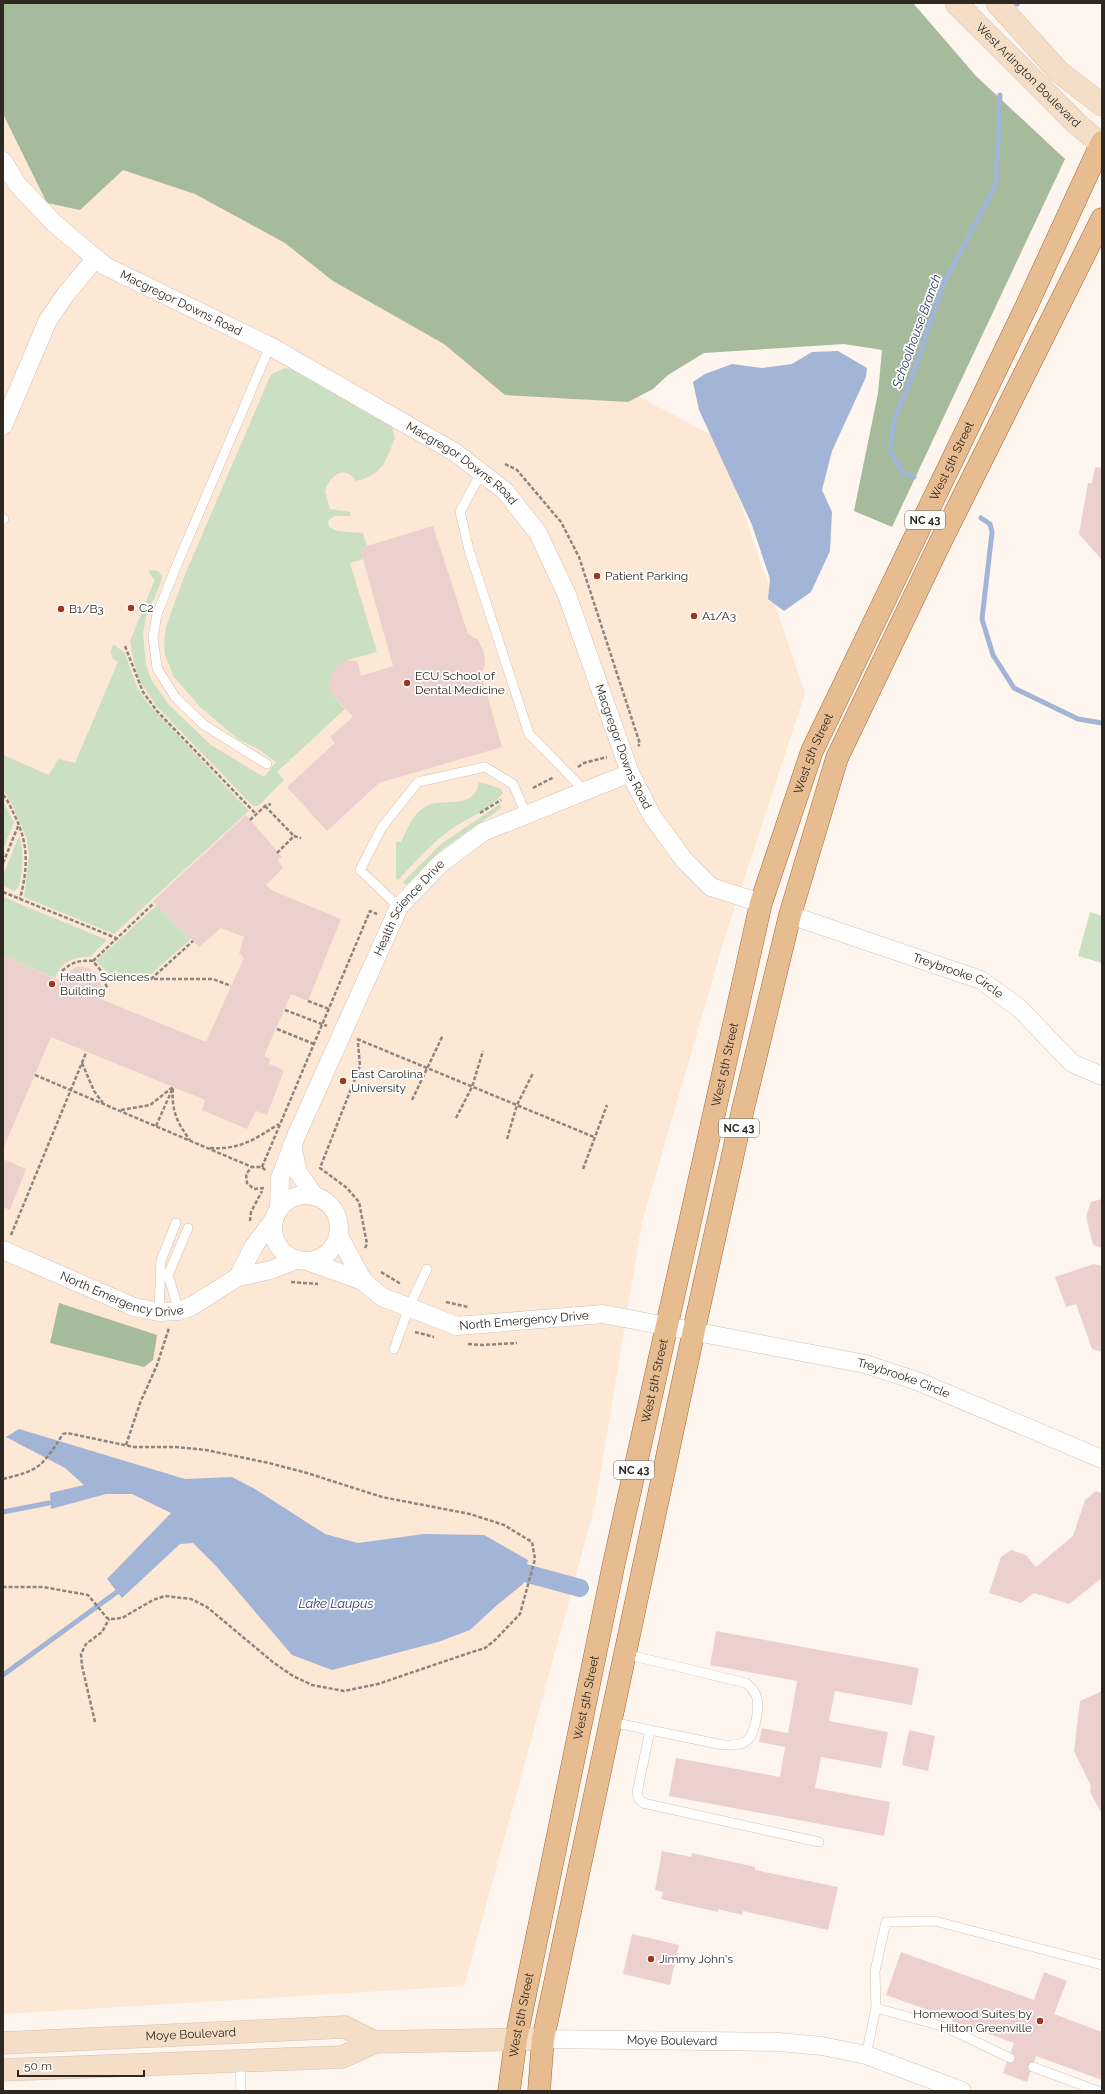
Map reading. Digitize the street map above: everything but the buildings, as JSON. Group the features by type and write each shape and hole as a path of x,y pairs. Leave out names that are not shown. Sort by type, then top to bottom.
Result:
{"main road":[{"name":"West 5th Street","path":"509,2091 516,2039 616,1555 761,903 812,751 1027,305 1102,144"},
{"name":"West 5th Street","path":"539,2091 543,2039 694,1330 743,1110 790,915 837,758 939,545 1102,220"}],"street":[{"name":"West Arlington Boulevard","path":"956,3 1077,124 1102,144"},
{"name":"West Arlington Boulevard","path":"997,3 1059,72 1102,105"},
{"name":"Macgregor Downs Road","path":"3,161 17,184 54,223 105,266 270,346 456,453 505,491 538,533 567,595 630,773 652,816 684,860 711,887 761,903"},
{"path":"3,426 48,320 96,258"},
{"name":"Health Science Drive","path":"277,1214 280,1178 292,1146 349,1036 398,907 440,864 483,832 630,773"},
{"name":"Treybrooke Circle","path":"790,915 981,980 1020,1009 1072,1063 1102,1076"},
{"path":"292,1146 298,1172 315,1197"},
{"path":"238,1277 254,1246 286,1202 295,1197 305,1195 315,1197"},
{"name":"North Emergency Drive","path":"4,1250 134,1307 159,1312 178,1311 192,1306 238,1277 271,1270 302,1260 318,1259 327,1253 334,1245 338,1234 339,1224 331,1207 315,1197"},
{"name":"North Emergency Drive","path":"277,1214 273,1229 280,1248 287,1255 363,1281 382,1297 456,1326 603,1314 694,1330"},
{"name":"North Emergency Drive","path":"338,1234 363,1281"},
{"name":"Treybrooke Circle","path":"694,1330 816,1353 880,1369 917,1381 1102,1459"},
{"name":"Moye Boulevard","path":"3,2042 345,2027 375,2042"},
{"name":"Moye Boulevard","path":"3,2070 342,2057 375,2042 543,2039 779,2042 822,2046 866,2055 962,2091"}],"lane":[{"path":"267,764 204,725 175,697 157,668 153,637 157,614 270,346"},
{"path":"481,472 460,512 469,550 529,734 585,791"},
{"path":"398,907 360,870 382,827 418,782 485,767 513,784 526,814"},
{"path":"159,1312 162,1260 176,1223"},
{"path":"178,1311 168,1275 188,1228"},
{"path":"394,1349 409,1307 427,1269"},
{"path":"611,1722 723,1745 736,1746 751,1737 758,1708 757,1696 752,1688 746,1683 625,1654"},
{"path":"650,1730 637,1793 639,1799 643,1803 819,1842"},
{"path":"866,2055 876,2008 875,1971 886,1922 935,1921 1102,1965"},
{"path":"876,2008 945,2026 1010,2058"},
{"path":"240,2060 241,2091"},
{"path":"1032,2067 1098,2091"}],"path":[{"path":"125,646 143,692 157,711 256,814"},
{"path":"533,788 555,777"},
{"path":"3,795 19,824 26,848 25,877 20,899"},
{"path":"250,820 265,806 271,804"},
{"path":"265,806 294,836 301,838"},
{"path":"3,863 19,824"},
{"path":"278,853 294,836"},
{"path":"3,892 116,938"},
{"path":"62,971 69,964 79,960 93,961 154,903"},
{"path":"262,1167 370,911 377,914"},
{"path":"152,979 193,941"},
{"path":"93,961 106,979 107,988"},
{"path":"106,979 213,979 231,986"},
{"path":"308,1001 329,1009"},
{"path":"284,1010 322,1024 594,1137"},
{"path":"277,1029 314,1044"},
{"path":"349,1036 360,1032"},
{"path":"412,1100 443,1034"},
{"path":"349,1036 360,1066 320,1168 348,1188 358,1202 368,1244 363,1250"},
{"path":"456,1118 472,1087 483,1052"},
{"path":"4,1250 86,1053"},
{"path":"82,1063 94,1091 103,1103"},
{"path":"507,1139 517,1106 533,1073"},
{"path":"35,1075 252,1167 262,1167 268,1173"},
{"path":"119,1110 150,1105 173,1087"},
{"path":"156,1126 173,1087"},
{"path":"173,1087 172,1102 175,1117 191,1141"},
{"path":"583,1170 607,1105"},
{"path":"208,1148 220,1149 240,1146 263,1135 280,1124"},
{"path":"252,1167 246,1174 247,1183 254,1189 263,1189"},
{"path":"250,1223 251,1212 266,1186"},
{"path":"290,1281 323,1284"},
{"path":"445,1302 474,1308"},
{"path":"126,1445 140,1403 157,1365 169,1330"},
{"path":"3,1479 33,1471 46,1460 63,1434 70,1433 126,1445 176,1447 233,1456 307,1473 382,1497 470,1514 504,1525 525,1537 532,1542 535,1559 520,1614 502,1634 485,1648 378,1684 344,1691 312,1685 293,1676 274,1663 207,1608 191,1599 165,1596 153,1600 122,1618 108,1618 88,1596 44,1587 3,1587"},
{"path":"94,1722 82,1666 81,1654 86,1644 102,1632 108,1618"}],"shaded area":[{"name":"East Carolina University","path":"15,65 719,439 805,693 724,940 642,1222 595,1505 464,1986 3,2014 3,70"}],"green space":[{"path":"3,3 913,3 976,76 1065,159 892,527 854,511 878,393 882,350 844,344 704,353 668,375 653,389 628,402 505,395 444,344 333,281 285,243 195,194 123,170 80,210 47,203 3,114"},
{"path":"285,368 297,370 385,421 392,427 395,438 386,460 378,471 356,481 347,473 342,472 330,480 325,491 330,509 350,512 350,516 334,516 328,521 329,527 337,531 363,533 367,546 360,548 363,559 350,563 377,652 347,660 329,690 345,709 277,772 284,780 258,806 253,806 157,707 140,681 134,663 130,641 155,579 150,575 149,570 158,571 162,576 161,582 146,617 143,633 146,665 152,681 169,705 211,745 264,777 276,762 258,749 238,739 200,707 174,677 165,655 164,642 166,627 184,577 269,379 272,374"},
{"path":"113,644 125,653 137,687 146,701 249,811 114,934 24,897 29,855 27,840 13,806 3,790 3,755 49,775 58,759 75,763 118,662 113,659 111,653"},
{"path":"479,782 500,788 503,793 498,799 484,809 440,837 398,880 396,879 396,842 401,842 411,822 417,814 425,807 432,804 456,802 471,797 476,791"},
{"path":"3,801 14,822 3,850"},
{"path":"500,804 501,807 497,811 440,851 410,882 405,885 403,882 441,844"},
{"path":"19,836 22,848 22,873 18,887 15,891 3,886 3,876"},
{"path":"3,897 107,940 90,957 68,961 64,964 55,978 3,956"},
{"path":"157,905 191,939 150,975 111,976 96,961"},
{"path":"1090,912 1102,916 1102,963 1078,956"},
{"path":"59,1303 157,1335 153,1360 144,1367 50,1343"}],"water":[{"path":"838,351 867,368 866,377 832,451 822,490 832,512 830,551 811,592 784,611 768,599 770,579 752,525 699,410 693,382 705,374 732,364 762,368 792,364 812,352"},
{"name":"Lake Laupus","path":"19,1429 185,1479 232,1477 255,1489 325,1534 358,1543 424,1534 484,1535 528,1560 523,1584 470,1630 438,1642 332,1670 292,1655 216,1566 193,1543 180,1544 122,1598 107,1579 171,1513 132,1494 106,1494 51,1509 50,1493 84,1485 65,1468 6,1437"}],"waterway":[{"name":"Schoolhouse Branch","path":"914,477 903,473 890,451 894,420 911,379 943,285 996,184 1000,95"},
{"name":"Schoolhouse Branch","path":"981,518 990,524 992,532 982,619 993,655 1014,688 1078,719 1102,723"},
{"path":"3,1512 49,1503"},
{"path":"525,1573 580,1588"},
{"path":"3,1675 117,1592"}],"place":[{"name":"Patient Parking","path":"597,576"},
{"name":"C2","path":"131,608"},
{"name":"B1/B3","path":"61,609"},
{"name":"A1/A3","path":"694,616"},
{"name":"ECU School of Dental Medicine","path":"407,683"},
{"name":"Health Sciences Building","path":"52,984"},
{"name":"East Carolina University","path":"343,1081"},
{"name":"Jimmy John's","path":"651,1959"},
{"name":"Homewood Suites by Hilton Greenville","path":"1040,2021"}]}
